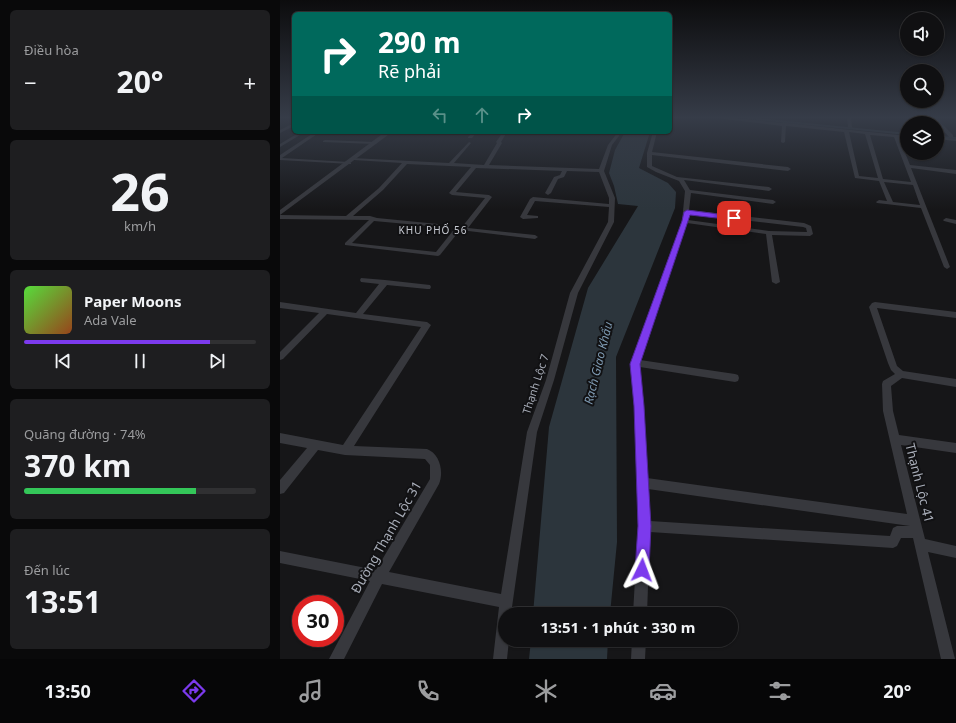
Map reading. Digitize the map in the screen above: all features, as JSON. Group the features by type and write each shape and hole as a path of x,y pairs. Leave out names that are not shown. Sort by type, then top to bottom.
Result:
{"street":[{"path":"280,158 295,148"},
{"path":"280,213 369,148"},
{"path":"450,165 465,148"},
{"path":"485,167 497,148"},
{"path":"280,158 406,162 564,172 601,171 609,148"},
{"path":"640,607 644,526 639,406 635,364 686,217 688,191 681,180 650,166 649,153 650,148"},
{"path":"851,148 856,175 858,178 915,184"},
{"path":"871,148 881,180 891,204"},
{"path":"901,148 947,268"},
{"path":"649,153 737,166 788,169"},
{"path":"347,218 381,189 406,162"},
{"path":"464,229 490,197 452,194 475,166"},
{"path":"908,166 956,172"},
{"name":"Thạnh Lộc 7","path":"500,659 506,602 532,432 550,380 574,292 611,222 612,198 601,171"},
{"path":"548,193 556,178 564,172"},
{"path":"677,178 769,189"},
{"path":"688,191 773,202"},
{"path":"536,217 523,217 533,199 612,206"},
{"path":"879,202 924,207"},
{"path":"280,217 372,219 438,226"},
{"path":"686,217 804,226 809,227 810,234 769,233 686,217"},
{"path":"372,219 347,244 438,254 458,228 535,237"},
{"path":"946,220 956,222"},
{"path":"769,233 776,282"},
{"path":"364,280 427,287"},
{"path":"358,315 385,282"},
{"path":"280,305 427,325 345,450"},
{"path":"956,315 875,305 873,307 894,368 901,374 956,383"},
{"path":"280,357 326,311"},
{"path":"635,364 735,378"},
{"name":"Thạnh Lộc 41","path":"901,374 886,384 888,411 948,659"},
{"name":"Đường Thạnh Lộc 31","path":"280,438 345,450 427,454 435,463 435,480 379,577 336,659"},
{"path":"895,439 956,448"},
{"path":"280,489 315,445"},
{"path":"642,483 916,526"},
{"path":"644,526 893,542 897,532 916,526"},
{"path":"920,544 956,552"},
{"path":"280,557 506,602"},
{"path":"638,659 639,647"}],"water":[{"name":"Rạch Giao Khẩu","path":"616,148 645,148 639,168 668,183 676,192 675,208 616,357 617,542 611,607 534,607 549,427 588,288 638,206 618,204 609,173"},
{"path":"530,647 608,647 607,659 529,659"}],"district":[{"name":"KHU PHỐ 56","path":"433,230"}],"route":[{"path":"642,570 644,526 639,406 635,364 687,212 734,218"}]}
